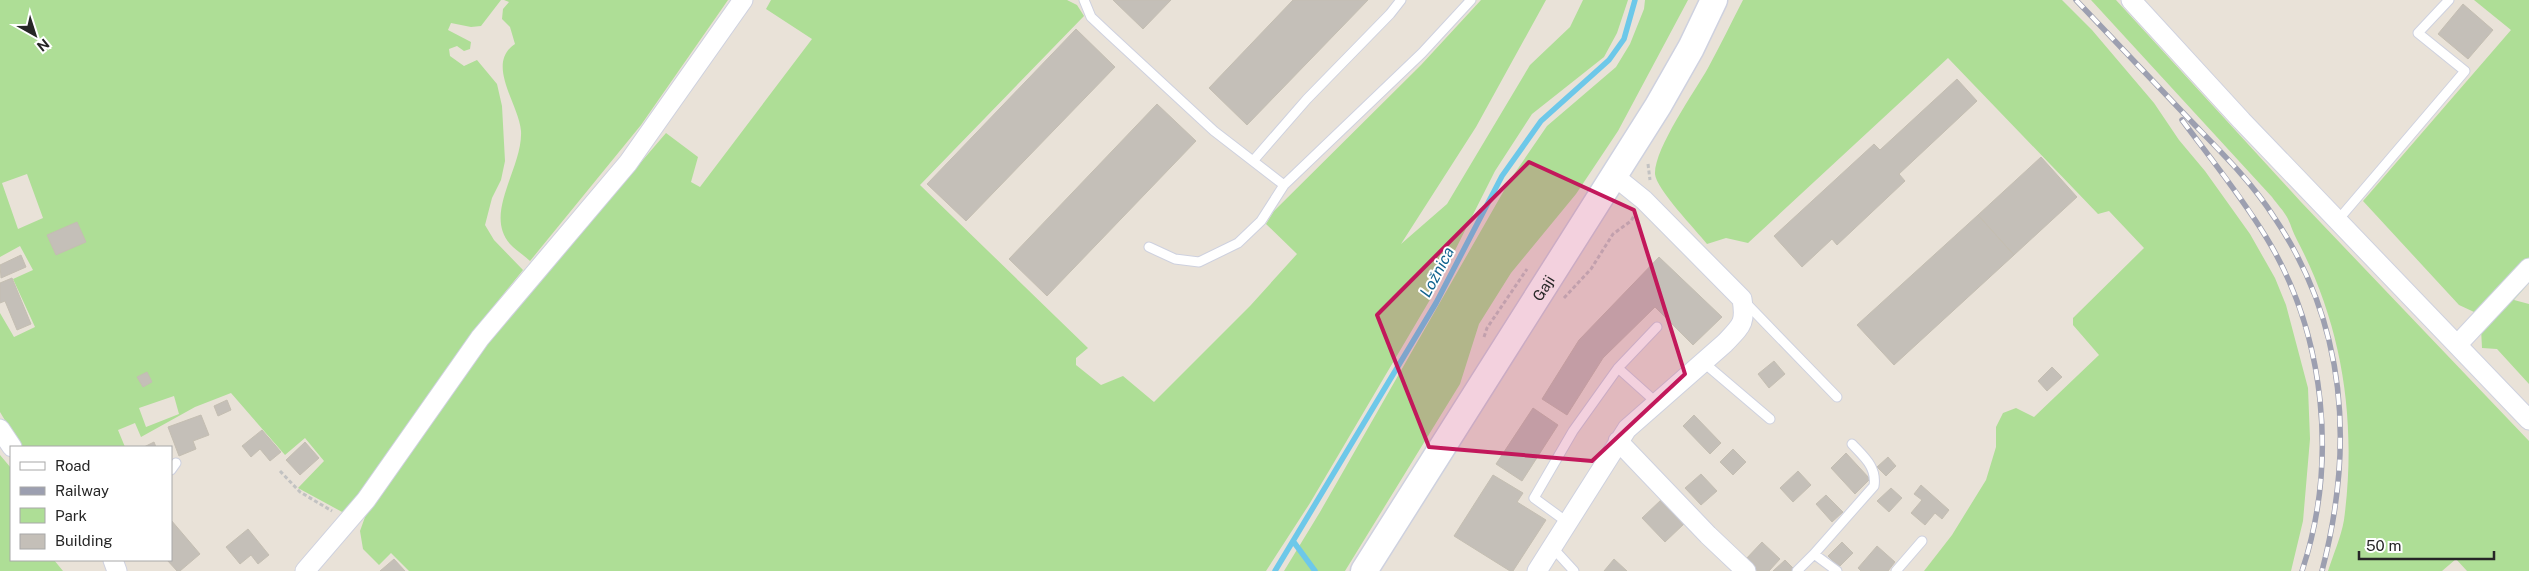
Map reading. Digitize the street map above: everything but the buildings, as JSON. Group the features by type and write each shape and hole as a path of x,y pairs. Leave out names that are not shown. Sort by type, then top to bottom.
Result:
{"street":[{"path":"305,571 366,500 480,338 628,163 743,0"},
{"name":"Gaji","path":"1364,571 1612,175 1658,106 1691,48 1714,0"},
{"path":"2130,0 2529,420"},
{"path":"1537,571 1627,429 1704,362 1738,329 1745,317 1742,299 1644,200 1612,175"},
{"path":"2458,344 2529,268"},
{"path":"0,429 11,446"},
{"path":"1618,441 1708,535 1746,571"}],"lane":[{"path":"1084,0 1091,17 1108,33 1214,131 1284,185"},
{"path":"1253,161 1307,99 1390,14 1400,0"},
{"path":"1149,247 1175,259 1199,262 1238,243 1261,221 1284,185 1422,53 1471,0"},
{"path":"2338,220 2464,71 2418,33 2449,0"},
{"path":"1742,299 1837,398"},
{"path":"1567,522 1534,498 1573,431 1618,368 1657,327"},
{"path":"1704,362 1770,419"},
{"path":"1618,368 1657,403"},
{"path":"1797,571 1874,486 1876,476 1870,463 1852,444"},
{"path":"1896,571 1922,541"},
{"path":"1552,546 1574,571"},
{"path":"1814,554 1837,571"}],"path":[{"path":"280,471 300,492 347,522"}],"highlighted area":[{"path":"1529,162 1634,210 1685,374 1592,461 1429,447 1377,315"}],"green space":[{"path":"0,0 501,0 481,26 471,27 451,23 448,30 471,42 470,49 464,51 457,46 449,49 450,56 464,66 477,60 497,84 502,106 505,161 501,180 492,198 485,225 494,240 523,270 475,329 344,513 298,488 324,461 305,438 285,455 231,393 195,407 141,437 135,423 118,430 125,446 20,446 0,412 0,313 14,337 35,327 13,279 33,270 20,246 0,257","holes":["27,174 43,218 18,229 2,183","174,396 179,414 146,427 139,408"]},
{"path":"504,0 728,0 641,125 530,261 510,244 503,232 501,218 502,204 520,145 521,131 503,73 503,62 507,52 515,44 510,27 502,19 503,9 509,2"},
{"path":"771,0 1067,0 1077,5 1084,16 920,185 1088,348 1076,358 1076,365 1101,385 1123,376 1154,402 1250,306 1297,254 1266,224 1274,211 1421,65 1481,0 1546,0 1476,127 1401,244 1447,204 1530,65 1570,27 1583,0 1628,0 1617,33 1604,57 1532,114 1495,171 1431,298 1310,503 1266,571 409,571 391,553 379,565 363,549 360,531 365,517 400,462 493,335 666,133 698,157 691,182 700,187 812,39 766,9"},
{"path":"1645,0 1688,0 1618,131 1576,194 1511,273 1479,324 1460,384 1345,571 1284,571 1320,512 1510,180 1547,126 1616,67 1630,44 1644,9"},
{"path":"1743,0 2062,0 2092,30 2154,103 2179,140 2205,171 2250,234 2275,278 2286,305 2308,388 2310,439 2303,521 2291,571 1924,571 1952,535 1986,480 1996,447 1996,427 2003,413 2016,408 2034,417 2099,355 2073,325 2073,318 2144,248 2109,211 2098,214 1948,58 1748,243 1726,238 1707,244 1662,189 1655,174 1656,163 1668,136 1708,68"},
{"path":"2091,0 2116,0 2301,202 2529,441 2529,571 2467,571 2456,559 2442,571 2328,571 2344,520 2349,447 2343,376 2336,341 2313,273 2288,219 2272,197"},
{"path":"2474,0 2529,0 2529,283 2514,300 2529,304 2529,384 2497,349 2482,348 2481,328 2487,318 2459,305 2363,201 2511,30"},
{"path":"0,455 10,467 10,561 55,561 63,571 0,571"}],"waterway":[{"name":"Ložnica","path":"1275,571 1436,303 1502,176 1541,121 1609,60 1624,39 1635,0"},
{"path":"1293,541 1315,571"}],"railway":[{"path":"2076,0 2224,155 2255,191 2274,217 2298,258 2317,301 2330,344 2337,388 2340,433 2338,479 2332,525 2322,571"},
{"path":"2182,120 2236,192 2266,237 2286,275 2302,315 2313,357 2320,400 2322,444 2320,487 2313,530 2302,571"}]}
